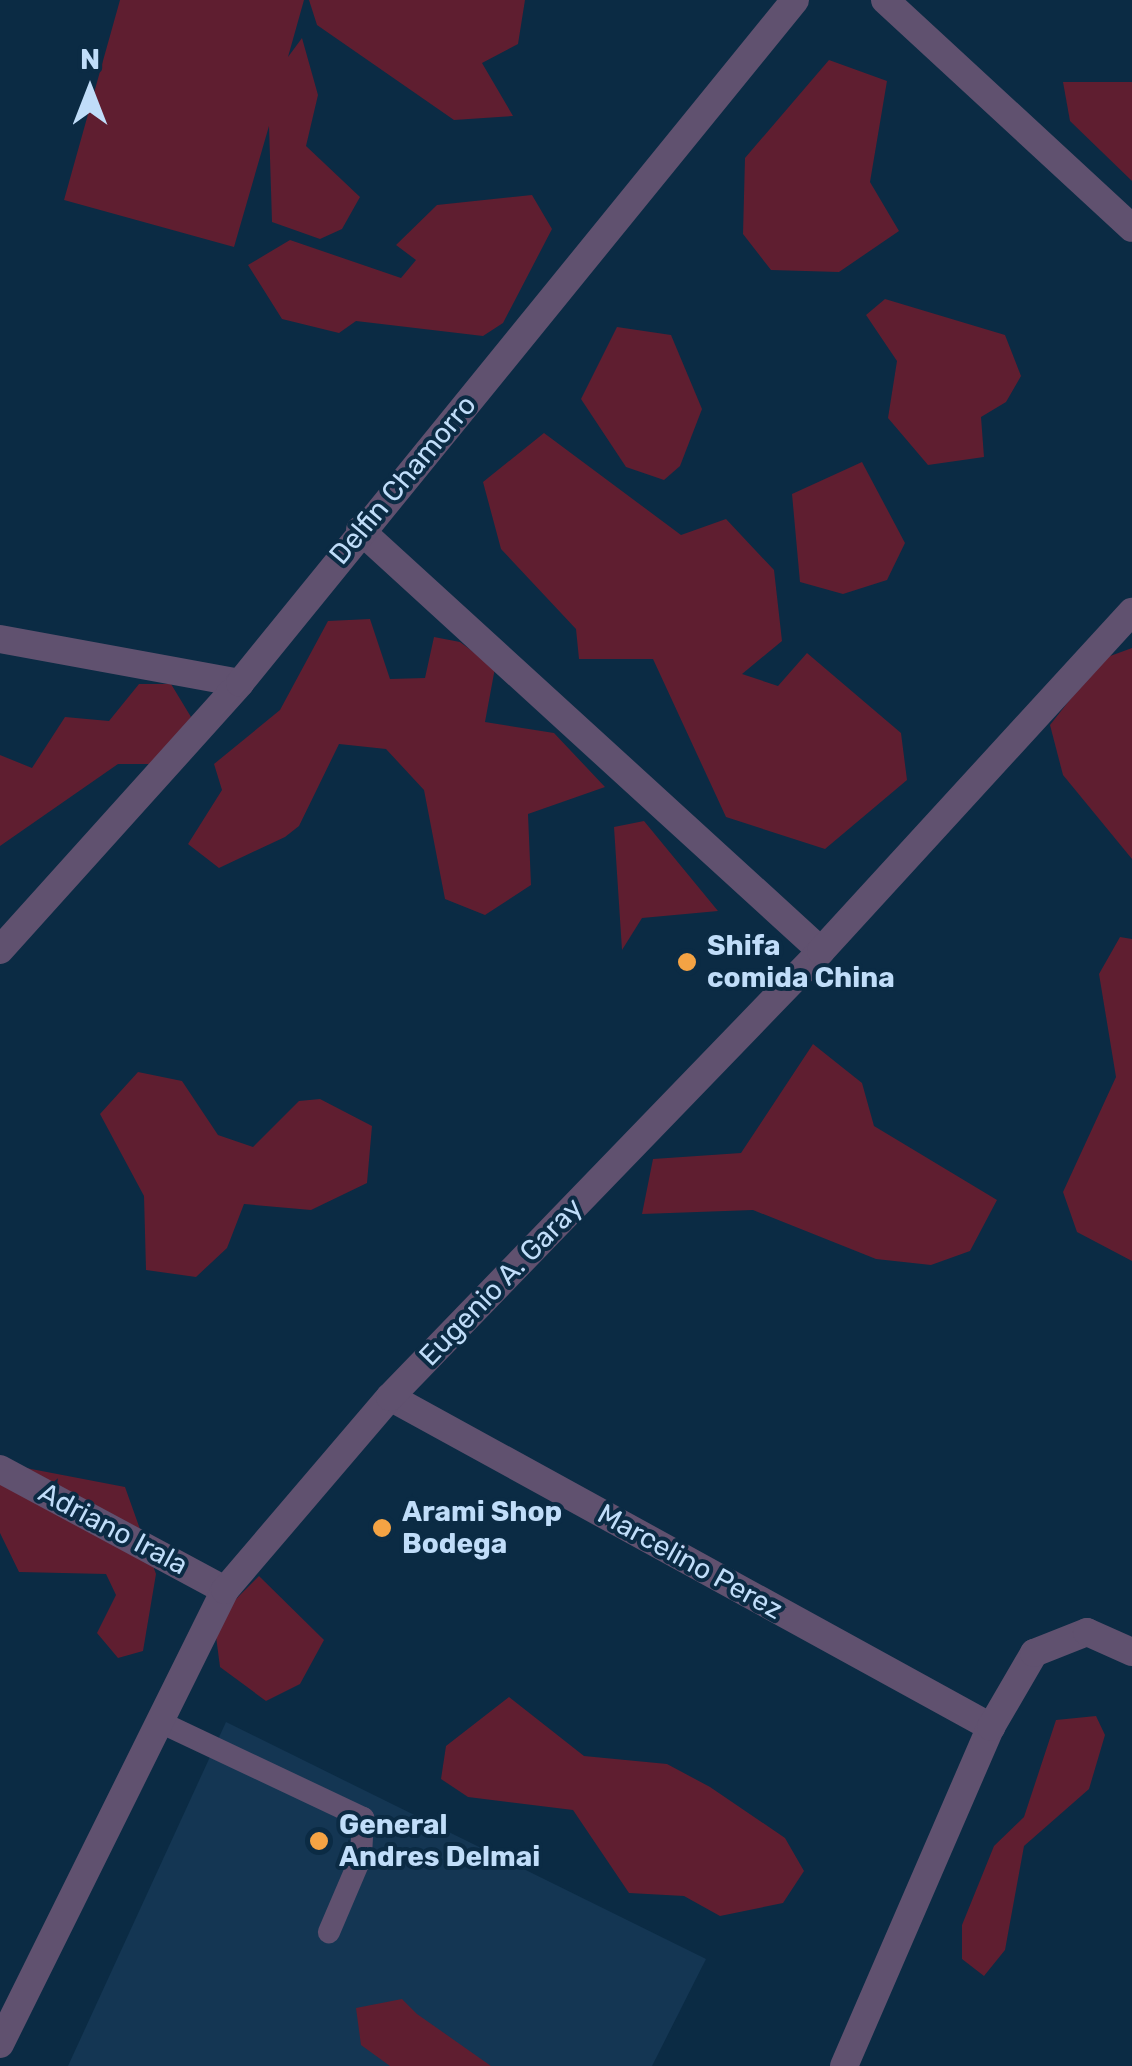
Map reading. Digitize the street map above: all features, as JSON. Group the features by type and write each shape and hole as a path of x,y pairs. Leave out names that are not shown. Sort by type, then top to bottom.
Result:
{"street":[{"name":"Delfin Chamorro","path":"0,950 240,683 360,530 795,0"},
{"path":"884,0 1132,228"},
{"path":"360,530 821,951"},
{"name":"Eugenio A. Garay","path":"0,2044 225,1590 390,1397 821,951 1132,612"},
{"path":"0,639 240,683"},
{"name":"Marcelino Perez","path":"390,1397 991,1728"},
{"name":"Adriano Irala","path":"0,1469 225,1590"},
{"path":"844,2066 991,1728 1034,1652 1087,1632 1132,1652"}],"lane":[{"path":"160,1722 362,1818 361,1857 329,1932"}],"shaded area":[{"path":"120,0 304,0 288,57 302,38 318,95 306,146 360,197 342,229 320,239 272,222 269,126 234,247 64,200"},
{"path":"309,0 525,0 518,44 482,63 513,116 454,120 317,25"},
{"path":"829,60 887,81 870,182 899,231 839,272 771,270 743,234 745,158"},
{"path":"1063,82 1132,82 1132,181 1070,121"},
{"path":"532,195 552,229 503,323 483,336 356,321 339,333 282,319 248,265 290,240 401,278 416,260 396,245 437,205"},
{"path":"885,299 1005,335 1021,376 1006,402 981,417 984,457 928,465 888,418 897,361 866,315"},
{"path":"617,327 671,335 702,409 680,466 664,480 626,467 581,399"},
{"path":"544,433 681,535 726,519 774,570 782,641 742,674 778,686 807,653 901,733 907,780 825,849 726,817 653,659 579,659 576,629 501,549 483,482"},
{"path":"862,462 905,543 887,580 843,594 800,582 792,494"},
{"path":"370,619 390,679 425,678 434,637 460,642 495,668 485,722 554,733 605,787 528,814 531,885 485,915 445,899 424,790 386,749 339,744 299,826 285,837 219,868 188,844 222,790 214,764 280,710 328,621"},
{"path":"1132,648 1132,859 1063,775 1050,725 1102,659"},
{"path":"139,684 171,684 191,717 159,764 118,764 0,846 0,755 32,768 65,717 109,721"},
{"path":"644,821 718,911 642,918 622,950 614,827"},
{"path":"1120,937 1132,939 1132,1261 1077,1232 1063,1192 1116,1077 1099,974"},
{"path":"813,1044 862,1083 874,1126 997,1200 970,1251 931,1265 876,1259 753,1210 642,1214 653,1159 741,1153"},
{"path":"138,1072 182,1081 218,1135 253,1147 299,1101 320,1099 372,1126 367,1183 311,1210 244,1204 227,1248 196,1277 146,1270 144,1196 100,1114"},
{"path":"0,1463 125,1487 156,1574 143,1651 118,1658 97,1633 116,1595 106,1574 19,1572 0,1533"},
{"path":"259,1576 324,1640 300,1684 266,1701 220,1667 214,1621"},
{"path":"509,1697 584,1756 667,1764 710,1787 785,1838 804,1871 783,1903 720,1916 684,1896 629,1893 573,1810 468,1797 441,1779 446,1746"},
{"path":"1096,1716 1105,1735 1089,1789 1024,1846 1005,1950 984,1976 962,1959 962,1925 994,1846 1024,1817 1056,1720"},
{"name":"General Andres Delmai","path":"226,1722 706,1959 652,2066 68,2066"},
{"path":"402,1999 491,2066 390,2066 361,2045 356,2008"}],"place":[{"name":"Shifa comida China","path":"687,962"},
{"name":"Arami Shop Bodega","path":"382,1528"},
{"name":"General Andres Delmai","path":"319,1841"}]}
